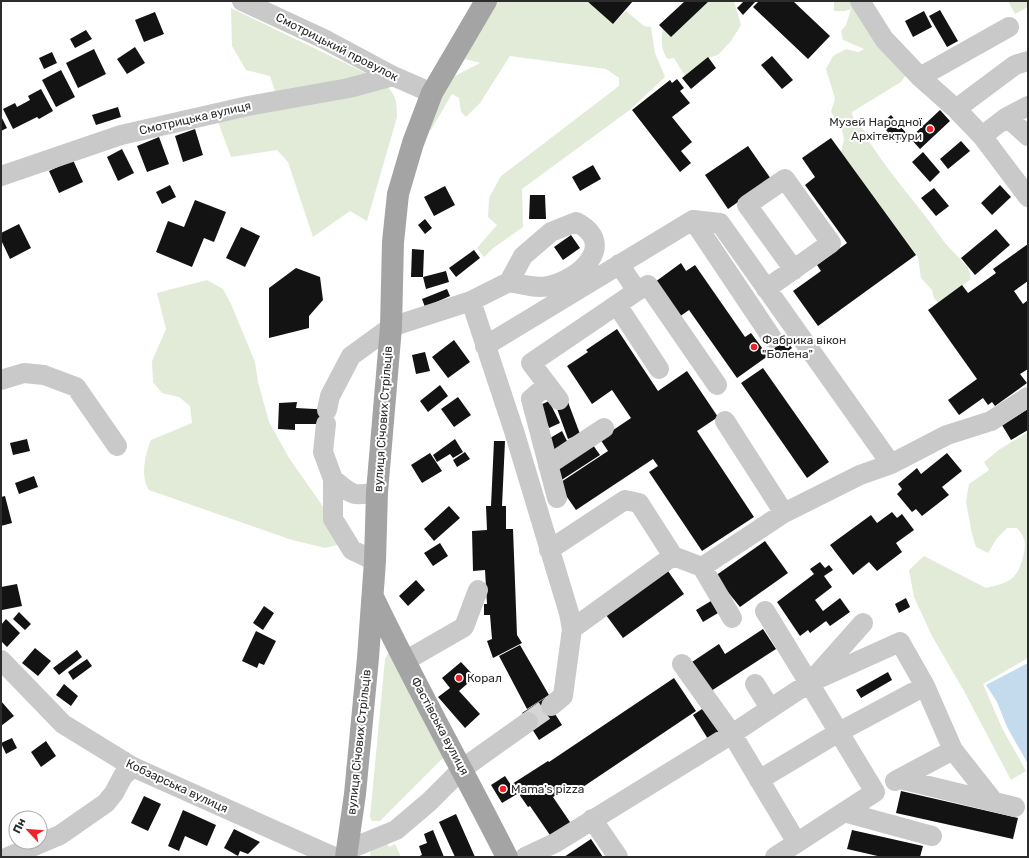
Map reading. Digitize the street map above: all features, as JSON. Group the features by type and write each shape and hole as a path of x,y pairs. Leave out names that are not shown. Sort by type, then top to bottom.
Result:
{"main road":[{"name":"вулиця Січових Стрільців","path":"342,855 355,794 368,658 375,561 377,492 391,327 393,242 398,194 413,143 432,93 486,1"},
{"name":"Фастівська вулиця","path":"373,596 401,654 462,769 506,857"},
{"path":"368,658 381,645 392,644 401,654"}],"street":[{"name":"Смотрицький провулок","path":"242,1 324,39 393,76 432,93"},
{"path":"860,1 884,40 982,136 1028,197"},
{"path":"920,76 1009,27"},
{"path":"956,109 1014,65 1028,61"},
{"name":"Смотрицька вулиця","path":"1,176 121,135 248,106 350,88 393,76"},
{"path":"982,136 1007,117 1028,106"},
{"path":"1007,117 1028,136"},
{"path":"693,220 772,338"},
{"path":"485,346 693,220 720,223 891,464"},
{"path":"619,264 637,291"},
{"path":"766,289 794,270"},
{"path":"375,561 352,550 333,519 333,478 323,452 330,396 351,356 391,327 470,301 508,282"},
{"path":"557,498 531,400 553,392 531,363 648,285 717,385"},
{"path":"470,301 514,432 569,613 572,629 563,696 550,706"},
{"path":"617,305 659,369"},
{"path":"1,380 24,373 44,375 76,387 117,446"},
{"path":"702,567 784,513 860,475 891,464 947,435 991,421 1028,397"},
{"path":"725,421 784,513"},
{"path":"548,465 604,428"},
{"path":"333,478 350,494 360,496 377,492"},
{"path":"549,550 625,500 640,503 674,556 702,567 732,618"},
{"path":"572,629 674,556"},
{"path":"401,654 464,627 478,590"},
{"path":"766,611 875,792"},
{"path":"809,683 863,623"},
{"path":"525,857 555,843 732,734 809,683 900,642 925,686 952,750 994,802"},
{"name":"Кобзарська вулиця","path":"1,660 63,724 132,767 342,855"},
{"path":"682,664 732,734 797,843"},
{"path":"755,684 770,708"},
{"path":"759,780 839,732 925,686"},
{"path":"342,855 396,830 429,802 462,769 528,722"},
{"path":"778,856 875,792 952,750"},
{"path":"19,855 60,835 106,804 114,793 122,776 132,767"},
{"path":"900,778 1015,807"},
{"path":"844,812 932,836"},
{"path":"592,819 618,857"}],"green space":[{"path":"495,1 587,1 613,24 626,11 644,26 651,27 655,53 665,77 631,109 522,189 523,227 492,249 484,257 477,248 497,225 488,217 489,198 501,176 619,86 619,78 606,69 510,56 480,103 466,117 461,112 459,98 452,94 431,130 427,129 451,78 480,63 465,59"},
{"path":"709,1 734,1 741,25 731,41 718,55 708,58 685,76 674,58 668,59 664,53 662,41 663,29 671,37"},
{"path":"834,1 855,1 908,72 901,82 852,112 855,120 864,131 867,138 885,164 945,243 969,270 970,280 938,303 934,298 932,290 921,278 918,257 841,152 844,139 842,130 831,112 835,98 826,69 833,56 846,49 858,52 864,49 843,40 841,31 846,25 851,9 845,11 834,11"},
{"path":"1008,1 1028,1 1028,7 1015,14"},
{"path":"231,8 380,80 392,92 396,100 397,117 367,221 350,211 313,237 288,162 277,150 231,157 217,119 278,100 270,76 246,70 232,46"},
{"path":"207,280 223,289 231,304 255,362 258,382 269,422 289,458 331,518 341,544 325,548 292,540 149,490 146,485 144,465 151,440 192,423 190,406 179,397 162,393 153,382 152,361 166,329 157,293"},
{"path":"1028,432 1028,658 983,684 1002,728 1026,771 1011,780 964,691 932,636 914,597 909,570 924,556 986,588 1002,584 1016,574 1022,562 1025,549 1022,534 1017,528 1007,528 997,538 988,553 976,547 966,502 969,484 989,470 984,462 1000,449"},
{"path":"388,653 393,653 444,757 380,821 372,821 370,817 385,659"},
{"path":"384,838 389,847 395,844 401,857 370,857 371,844"}],"water":[{"path":"1028,663 1028,764 1007,727 997,702 986,685"}],"building":[{"path":"587,1 633,1 613,24"},
{"path":"685,1 709,1 671,37 659,25"},
{"path":"744,1 756,1 743,15 737,8"},
{"path":"759,1 793,1 830,36 808,59 753,7"},
{"path":"940,10 958,41 947,47 929,16"},
{"path":"924,11 932,27 913,37 905,21"},
{"path":"155,12 164,34 144,42 135,20"},
{"path":"86,30 92,39 75,48 70,39"},
{"path":"135,47 145,63 127,74 117,59"},
{"path":"94,49 106,74 78,88 66,63"},
{"path":"52,52 57,63 44,69 39,58"},
{"path":"772,56 793,80 782,89 761,65"},
{"path":"708,57 716,68 691,89 682,78"},
{"path":"61,70 75,97 56,107 42,80"},
{"path":"677,79 684,88 680,91 690,103 672,117 692,142 681,151 691,163 680,172 632,110 670,80 672,83"},
{"path":"41,89 53,111 39,119 37,117 13,129 3,109 15,103 17,107 30,100 28,96"},
{"path":"118,107 121,117 96,125 92,115"},
{"name":"Музей Народної Архітектури","path":"940,110 950,121 920,149 910,138"},
{"path":"891,115 907,134 897,143 881,124"},
{"path":"1,116 7,128 1,131"},
{"path":"195,129 203,155 183,162 175,136"},
{"path":"159,137 169,164 147,172 137,146"},
{"path":"831,138 916,255 818,326 793,291 821,271 817,265 847,243 805,185 815,177 802,158"},
{"path":"961,141 970,151 948,169 940,159"},
{"path":"748,146 771,179 728,209 705,175"},
{"path":"122,149 134,173 118,181 107,157"},
{"path":"923,152 940,172 930,182 912,162"},
{"path":"73,160 83,182 59,193 49,171"},
{"path":"593,165 601,179 580,191 572,177"},
{"path":"170,185 176,197 162,204 156,192"},
{"path":"1000,185 1011,197 992,215 981,203"},
{"path":"445,186 455,205 434,216 424,197"},
{"path":"934,188 949,206 936,216 921,198"},
{"path":"530,195 545,195 546,219 529,219"},
{"path":"195,200 226,212 214,242 204,238 192,267 156,252 168,221 184,227"},
{"path":"425,219 432,228 425,234 418,225"},
{"path":"19,224 31,248 10,259 1,240 1,233"},
{"path":"241,227 260,236 245,267 226,258"},
{"path":"996,229 1010,245 975,275 961,258"},
{"path":"571,235 580,248 563,260 554,247"},
{"path":"1028,244 1028,281 1014,291 1023,304 1028,300 1028,369 1020,374 1027,383 995,406 992,402 988,405 983,398 959,415 948,400 977,379 928,310 962,285 968,293 996,273 993,269"},
{"path":"412,249 424,250 423,277 411,277"},
{"path":"474,250 480,258 456,277 449,268"},
{"path":"681,263 686,271 695,265 745,337 751,333 768,356 737,378 689,310 679,317 655,282"},
{"path":"296,268 320,277 323,300 309,316 309,328 269,338 269,288"},
{"path":"446,271 449,282 426,289 423,277"},
{"path":"447,289 450,296 425,307 422,299"},
{"path":"617,329 658,391 687,371 718,417 697,431 754,517 702,551 649,472 658,466 653,459 576,510 558,484 608,451 600,439 631,418 612,390 592,404 567,366 588,352 586,350"},
{"path":"785,339 792,348 778,359 772,350"},
{"path":"454,340 470,362 448,378 432,357"},
{"path":"425,352 430,371 416,374 412,355"},
{"path":"763,368 829,462 807,478 741,383"},
{"path":"440,385 448,396 428,412 420,401"},
{"path":"458,397 471,415 454,427 441,409"},
{"path":"549,401 560,423 549,428 538,406"},
{"path":"297,402 296,408 333,410 332,424 295,424 295,430 278,429 279,403"},
{"path":"568,402 580,434 568,439 556,406"},
{"path":"1028,409 1028,430 1011,440 1002,425"},
{"path":"562,431 568,443 551,453 545,441"},
{"path":"27,439 30,451 13,455 10,443"},
{"path":"455,439 463,452 453,458 450,454 437,462 433,455"},
{"path":"494,441 505,441 502,506 506,506 506,529 513,529 517,635 522,643 493,658 487,641 492,639 490,615 484,615 484,604 487,604 485,570 473,571 472,531 487,530 486,506 491,506"},
{"path":"593,445 600,455 560,481 554,471"},
{"path":"465,452 470,459 457,467 453,460"},
{"path":"430,453 442,471 422,483 411,465"},
{"path":"947,453 962,471 942,487 949,495 922,516 916,509 912,512 897,494 902,489 898,484 917,468 921,474"},
{"path":"34,476 38,487 19,494 15,483"},
{"path":"5,496 12,523 1,526 1,497"},
{"path":"449,506 460,518 434,541 424,529"},
{"path":"892,512 897,518 902,514 914,530 896,543 902,552 877,571 869,562 853,575 830,545 871,515 877,523"},
{"path":"765,541 788,573 740,607 715,576"},
{"path":"440,543 448,556 433,566 424,553"},
{"path":"820,562 825,568 829,565 833,570 824,576 832,587 815,600 823,611 840,598 850,612 830,626 826,621 810,633 808,630 800,636 777,602 814,574 810,569"},
{"path":"668,571 684,594 623,638 606,615"},
{"path":"416,580 425,590 408,606 399,596"},
{"path":"17,584 22,606 2,610 1,587"},
{"path":"906,598 910,607 899,613 895,604"},
{"path":"711,601 718,613 703,622 696,610"},
{"path":"264,606 274,613 263,630 253,623"},
{"path":"19,612 31,624 25,630 13,619"},
{"path":"6,619 20,633 7,647 1,641 1,625"},
{"path":"763,629 776,649 711,691 692,662 719,644 725,654"},
{"path":"256,631 276,641 264,665 259,663 257,668 242,661"},
{"path":"520,645 549,695 527,709 499,656"},
{"path":"35,648 51,661 38,676 22,663"},
{"path":"77,650 82,657 59,675 53,668"},
{"path":"87,659 92,666 73,680 68,672"},
{"path":"461,662 475,677 459,691 480,714 465,728 438,697 450,688 442,678"},
{"path":"888,672 892,680 861,698 856,690"},
{"path":"674,678 696,711 571,795 566,788 553,797 572,825 552,838 530,806 528,807 512,784 548,761 549,762"},
{"path":"64,684 78,696 71,706 56,695"},
{"path":"545,698 562,725 539,740 522,713"},
{"path":"1,701 14,716 1,726"},
{"path":"705,707 721,731 708,739 693,715"},
{"path":"12,738 17,748 6,754 1,743"},
{"path":"46,741 56,756 41,767 31,752"},
{"path":"505,776 517,794 502,803 491,785"},
{"path":"901,791 1018,818 1013,839 896,813"},
{"path":"144,796 161,804 148,831 131,823"},
{"path":"183,810 216,825 207,846 185,836 179,851 168,846"},
{"path":"456,814 475,857 455,857 439,822"},
{"path":"234,829 260,842 248,854 240,851 238,856 224,848"},
{"path":"433,830 444,857 417,857 422,855 419,846 427,843 424,834"},
{"path":"852,830 923,846 920,857 882,857 847,849"},
{"path":"591,839 603,857 564,857"}],"tunnel":[{"path":"528,722 551,706"}],"place":[{"name":"Музей Народної Архітектури","path":"930,129"},
{"name":"Фабрика вікон \"Болена\"","path":"754,347"},
{"name":"Корал","path":"459,678"},
{"name":"Mama's pizza","path":"503,789"}]}
